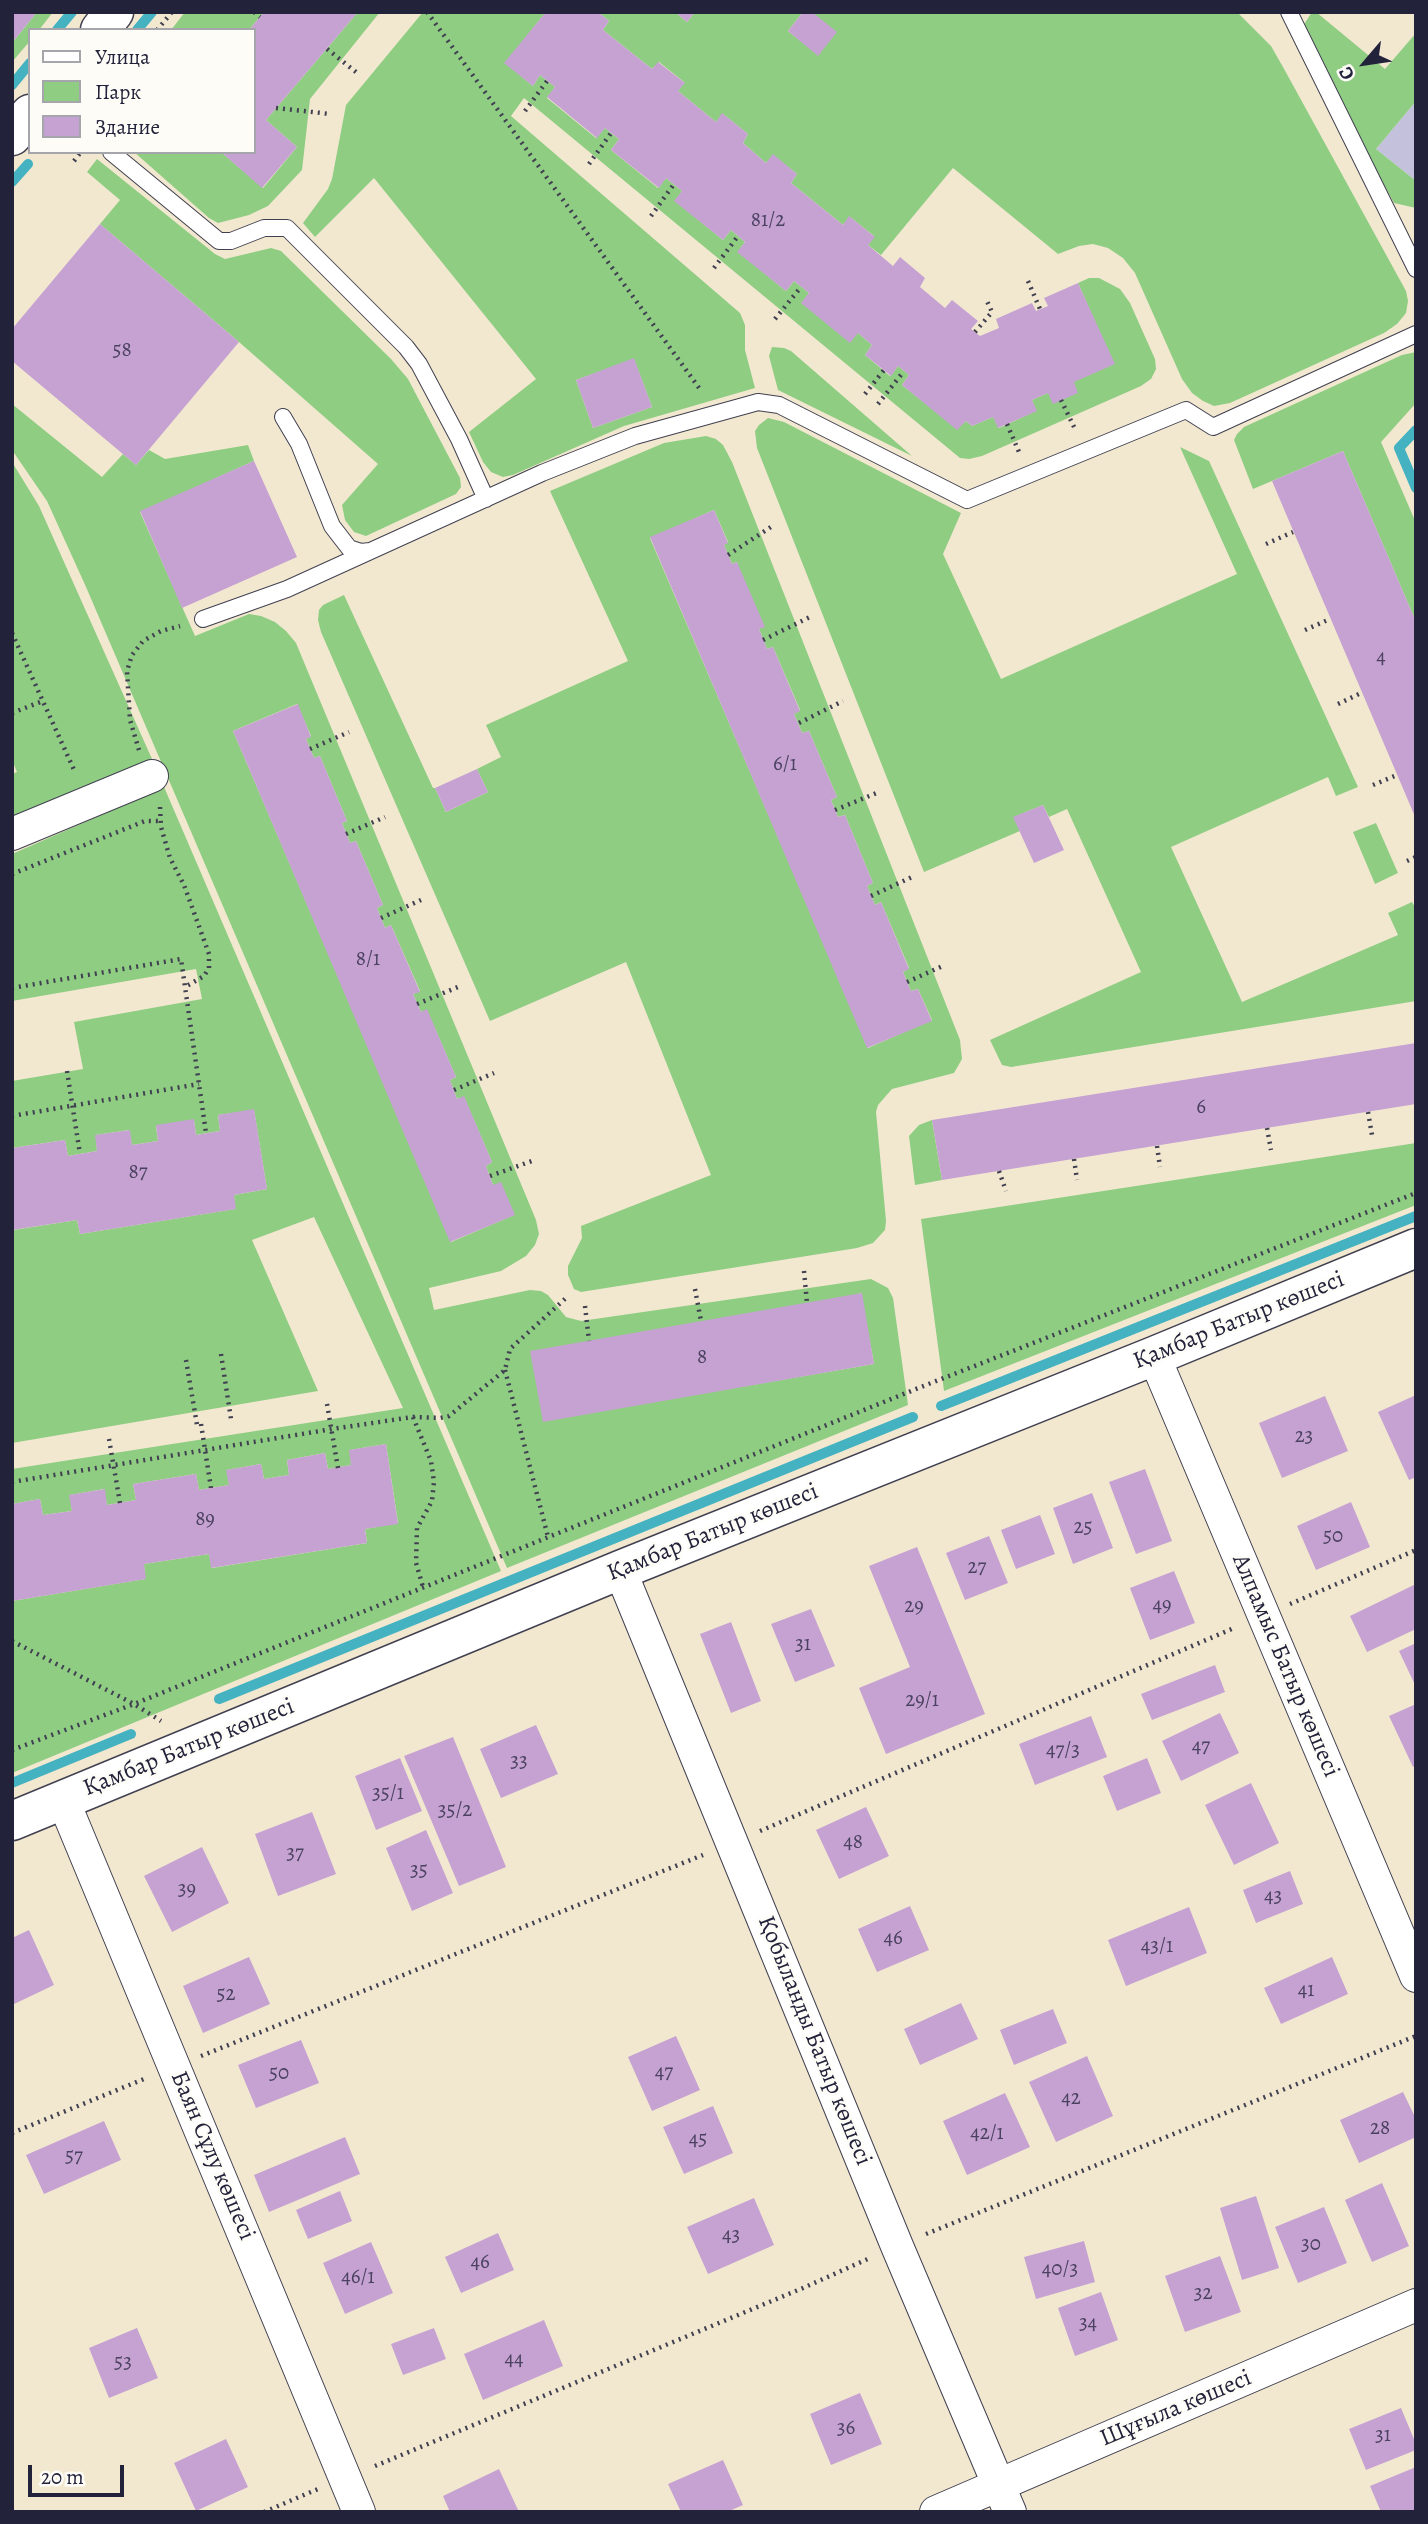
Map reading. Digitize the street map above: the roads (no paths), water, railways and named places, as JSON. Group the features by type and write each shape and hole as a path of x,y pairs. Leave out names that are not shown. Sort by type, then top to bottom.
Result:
{"main road":[{"path":"102,28 114,12"},
{"path":"12,136 28,116"},
{"name":"Қамбар Батыр көшесі","path":"12,1821 620,1570 1416,1248"}],"street":[{"path":"12,834 152,776"},
{"name":"Алпамыс Батыр көшесі","path":"1154,1356 1416,1976"},
{"name":"Қобыланды Батыр көшесі","path":"620,1570 897,2246 1004,2499"},
{"name":"Баян Сұлу көшесі","path":"63,1800 359,2512"},
{"name":"Шұғыла көшесі","path":"936,2512 1004,2499 1416,2305"}],"lane":[{"path":"1289,12 1416,269"},
{"path":"113,154 219,241 231,241 264,228 287,228 406,347 419,364 459,439 486,499"},
{"path":"203,619 287,589 542,473 635,436 758,402 779,405 967,500 1186,410 1213,427 1416,334"},
{"path":"283,417 299,444 332,526 349,548 361,552 373,550"}],"waterway":[{"path":"59,28 72,12"},
{"path":"139,28 152,12"},
{"path":"12,85 28,65"},
{"path":"12,182 28,164"},
{"path":"1416,430 1399,448 1416,488"},
{"path":"941,1406 1416,1216"},
{"path":"219,1699 913,1417"},
{"path":"12,1783 131,1734"}]}
